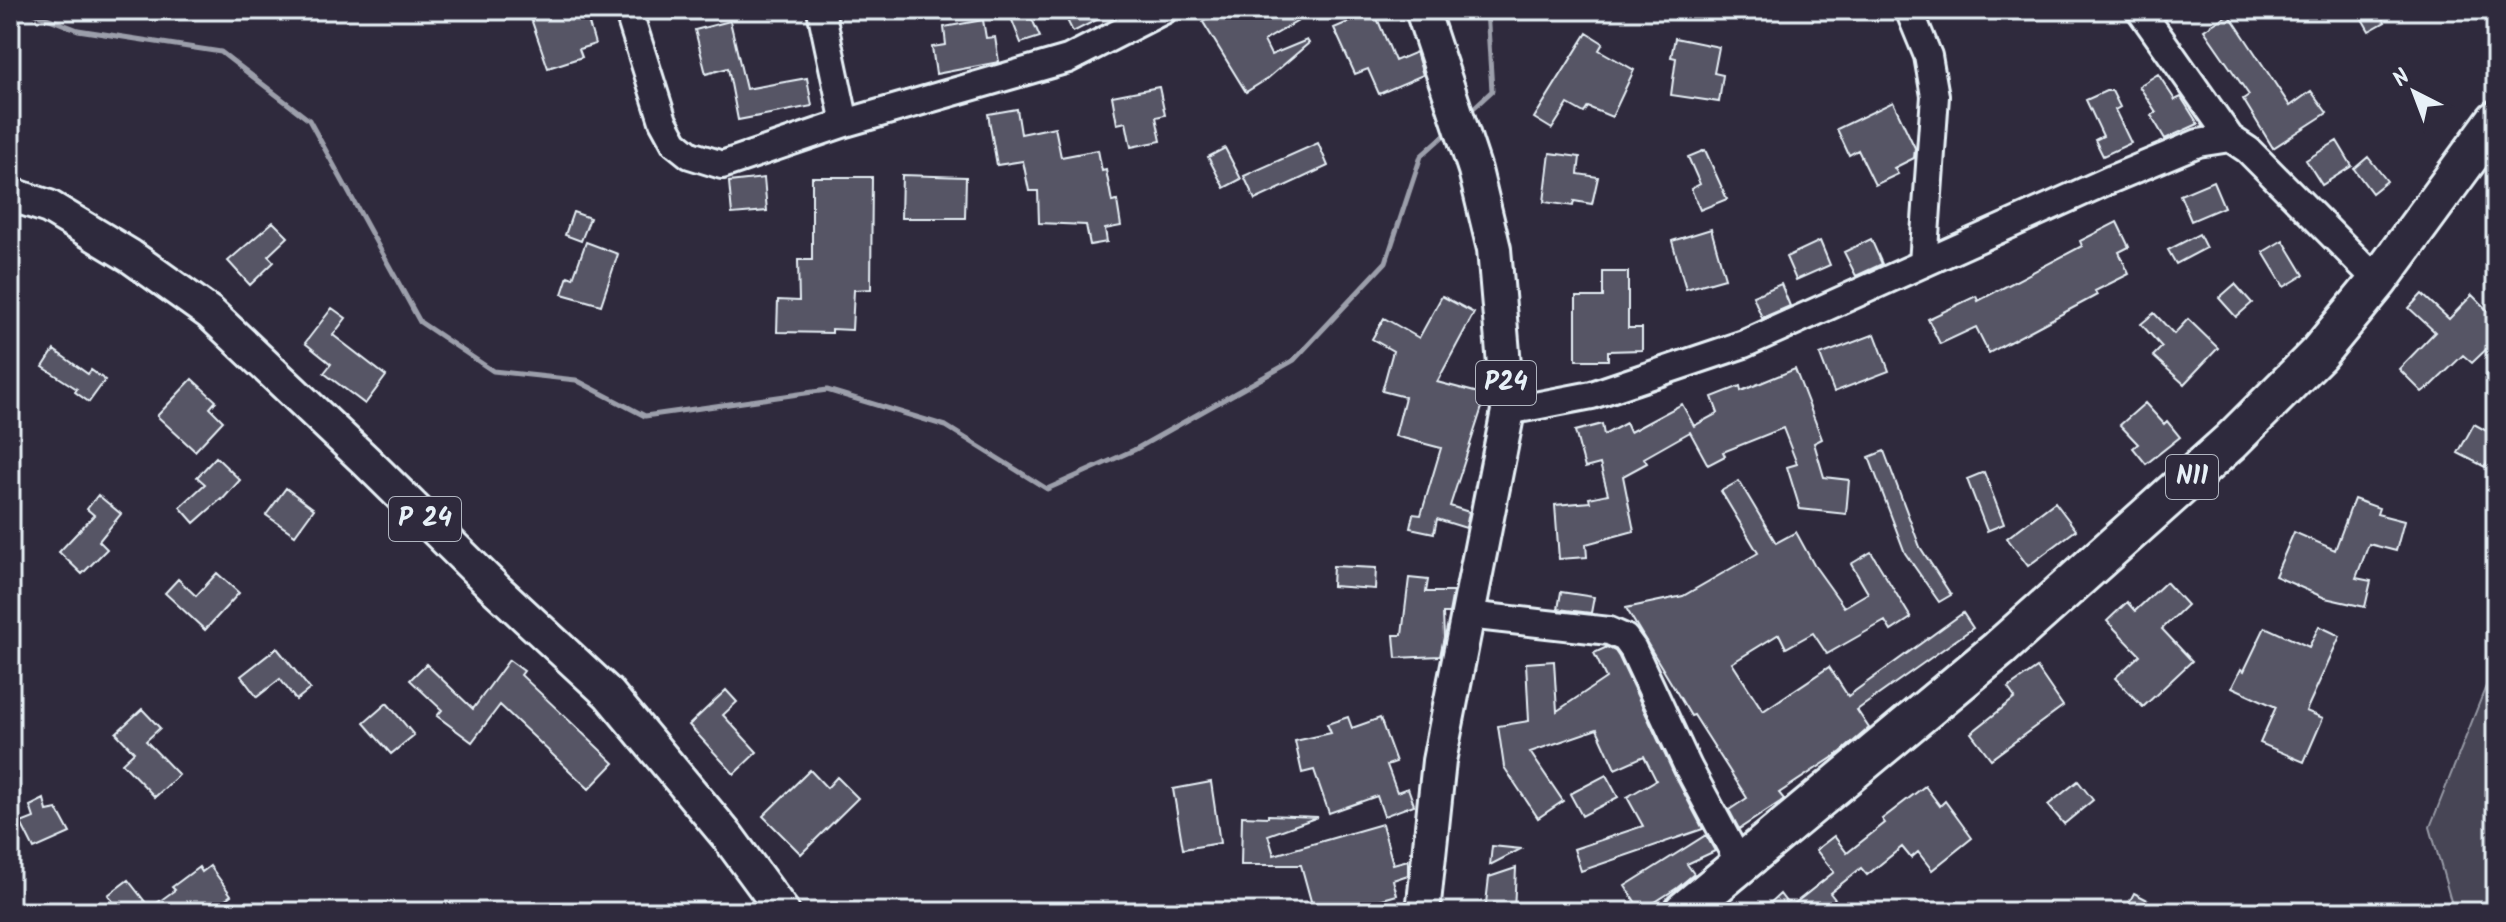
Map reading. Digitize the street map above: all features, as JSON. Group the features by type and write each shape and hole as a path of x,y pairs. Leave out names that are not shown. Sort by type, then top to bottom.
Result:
{"highway":[{"name":"N11","path":"1683,912 1999,649 2230,442 2318,354 2378,281 2496,120"}],"main road":[{"name":"P24","path":"1422,10 1475,170 1494,249 1508,411 1439,761 1423,912"},
{"name":"P 24","path":"10,194 49,207 130,256 210,313 609,694 728,837 783,912"}],"street":[{"path":"628,10 663,121 675,143 690,155 722,165 845,123 1068,59 1164,10"},
{"path":"821,10 845,123"},
{"path":"1909,10 1928,56 1935,96 1923,263"},
{"path":"2140,10 2230,138 2248,150 2378,281"},
{"path":"1508,411 1592,395 1744,344 2120,175 2198,143 2230,138"},
{"path":"1468,615 1609,631 1625,638 1740,864"}],"shaded area":[{"path":"2496,661 2496,912 2454,912 2430,827"}],"building":[{"path":"528,10 585,10 595,44 579,49 582,57 548,68"},
{"path":"1008,10 1028,10 1040,37 1021,43"},
{"path":"1062,10 1116,10 1073,32"},
{"path":"1223,10 1317,10 1264,41 1271,55 1307,40 1309,43 1267,79 1246,92 1203,22"},
{"path":"2357,10 2379,10 2385,22 2369,31"},
{"path":"1374,11 1395,61 1416,52 1423,75 1379,94 1368,69 1355,74 1334,28"},
{"path":"2229,14 2290,106 2311,91 2327,113 2273,148 2243,99 2249,95 2204,30"},
{"path":"983,20 986,38 995,37 999,62 936,74 932,47 946,45 944,27"},
{"path":"730,21 746,89 807,78 812,106 738,120 728,68 706,74 695,30"},
{"path":"1587,33 1603,43 1599,50 1634,70 1612,117 1588,107 1584,113 1568,104 1552,129 1534,118"},
{"path":"1675,38 1719,47 1714,73 1723,75 1719,102 1671,95 1676,58 1671,57"},
{"path":"2158,74 2175,100 2181,97 2198,124 2165,139 2151,115 2156,112 2139,86"},
{"path":"1159,87 1165,115 1156,117 1161,141 1131,147 1126,122 1117,124 1112,96"},
{"path":"2112,91 2120,107 2115,110 2131,143 2103,156 2095,140 2103,136 2086,100"},
{"path":"1893,102 1915,148 1914,158 1894,168 1898,174 1875,185 1858,150 1849,155 1837,129"},
{"path":"1017,109 1021,134 1055,127 1061,157 1098,150 1102,171 1106,170 1112,202 1117,201 1121,226 1105,229 1107,242 1090,245 1086,225 1039,223 1038,191 1029,191 1023,161 997,165 988,114"},
{"path":"2337,141 2352,166 2322,185 2306,160"},
{"path":"1318,143 1328,166 1255,200 1244,176"},
{"path":"1225,148 1241,179 1224,188 1208,157"},
{"path":"1705,150 1727,199 1700,210 1691,189 1700,184 1688,157"},
{"path":"1550,153 1580,157 1578,174 1598,177 1592,204 1574,201 1573,206 1544,202"},
{"path":"2368,157 2387,181 2372,193 2354,169"},
{"path":"902,175 966,177 965,218 901,218"},
{"path":"812,177 872,177 871,289 854,290 852,330 832,329 832,333 777,332 778,300 799,301 798,260 812,260"},
{"path":"764,178 767,211 732,214 729,182"},
{"path":"2213,181 2224,207 2191,221 2180,195"},
{"path":"573,212 590,218 581,241 565,235"},
{"path":"273,222 288,237 268,256 274,262 250,285 228,261"},
{"path":"2117,222 2129,247 2119,252 2129,274 2095,291 2097,295 1989,353 1976,327 1940,344 1928,319 1976,296 1978,301 2082,246 2080,241"},
{"path":"1711,229 1725,278 1686,289 1672,241"},
{"path":"2199,234 2206,248 2176,264 2168,250"},
{"path":"1871,239 1882,264 1856,276 1844,252"},
{"path":"2283,240 2304,275 2284,287 2263,252"},
{"path":"1820,241 1830,265 1796,280 1786,257"},
{"path":"586,242 618,254 601,305 562,294 568,276 573,278"},
{"path":"1603,272 1628,272 1628,328 1642,328 1642,350 1608,351 1608,360 1576,360 1576,297 1603,297"},
{"path":"1781,284 1790,306 1762,318 1753,296"},
{"path":"2235,284 2252,303 2236,317 2219,298"},
{"path":"2422,294 2449,319 2472,295 2492,315 2490,317 2496,324 2496,340 2472,363 2463,355 2422,392 2399,369 2435,332 2409,308"},
{"path":"1442,296 1474,313 1437,382 1486,395 1450,506 1469,512 1466,528 1437,519 1434,533 1410,528 1413,514 1421,515 1441,448 1395,436 1405,397 1382,391 1393,351 1372,339 1384,318 1419,338"},
{"path":"332,308 346,318 333,335 386,376 365,404 324,373 331,364 305,343"},
{"path":"2154,313 2174,334 2188,319 2218,348 2184,384 2153,356 2162,347 2141,324"},
{"path":"1875,334 1889,371 1834,392 1820,355"},
{"path":"54,350 88,374 91,370 105,380 89,402 75,392 77,389 43,367"},
{"path":"1795,369 1822,439 1814,443 1824,477 1849,480 1846,514 1800,509 1787,467 1797,464 1783,428 1723,452 1725,456 1708,465 1690,432 1644,458 1647,463 1623,476 1634,531 1586,544 1587,557 1559,559 1555,505 1590,502 1589,498 1608,494 1600,464 1585,468 1575,431 1602,424 1604,435 1626,423 1630,432 1682,404 1694,426 1718,413 1712,397 1740,386 1741,391"},
{"path":"192,379 216,401 210,408 223,421 195,451 157,416"},
{"path":"2145,403 2164,424 2167,421 2180,437 2146,464 2133,448 2138,444 2120,425"},
{"path":"2474,424 2496,436 2496,448 2485,467 2458,453"},
{"path":"1884,451 1920,547 1951,595 1939,602 1905,553 1869,457"},
{"path":"216,457 240,480 194,523 180,507 205,484 197,477"},
{"path":"1984,472 2004,524 1987,531 1967,479"},
{"path":"1739,481 1776,543 1796,532 1814,565 1844,607 1868,593 1851,564 1871,552 1911,618 1891,631 1885,621 1827,654 1813,633 1786,648 1779,634 1732,663 1763,711 1829,667 1848,696 1963,613 1973,628 1857,710 1869,728 1841,752 1779,793 1784,799 1739,829 1729,810 1747,798 1694,715 1691,716 1626,608 1683,596 1758,553 1721,491"},
{"path":"286,488 314,509 295,535 266,515"},
{"path":"98,495 121,514 99,541 107,549 82,574 59,552 94,515 87,509"},
{"path":"2354,499 2379,508 2377,514 2404,521 2396,551 2369,544 2356,578 2371,581 2365,607 2325,598 2275,576 2294,532 2335,550"},
{"path":"2055,502 2076,530 2028,566 2007,538"},
{"path":"1333,566 1376,568 1375,589 1332,586"},
{"path":"217,573 239,593 205,630 165,593 178,579 196,596"},
{"path":"1409,578 1428,580 1426,592 1453,592 1449,613 1443,613 1444,637 1440,656 1396,658 1394,635 1402,635"},
{"path":"2166,582 2187,605 2162,629 2192,661 2143,707 2115,678 2140,655 2107,621 2127,602 2135,611"},
{"path":"1561,592 1594,597 1591,613 1558,609"},
{"path":"2319,626 2340,636 2306,711 2323,718 2304,762 2260,743 2276,707 2232,687 2241,669 2244,671 2265,627 2309,647"},
{"path":"1607,647 1619,657 1703,829 1581,871 1574,849 1643,826 1627,797 1656,780 1644,756 1615,769 1597,729 1530,752 1563,801 1538,818 1504,767 1498,726 1529,721 1526,663 1554,661 1557,711 1606,678 1594,653"},
{"path":"277,648 310,689 296,700 280,679 257,697 241,676"},
{"path":"509,660 524,671 521,675 614,763 589,789 500,705 472,742 437,716 442,710 410,680 426,664 473,709"},
{"path":"2037,668 2063,706 1991,759 1971,733 2015,698 2008,688"},
{"path":"726,690 737,702 723,715 757,752 734,774 689,725"},
{"path":"387,703 414,735 391,754 364,723"},
{"path":"142,709 160,728 146,741 179,775 155,797 122,763 134,752 116,733"},
{"path":"1348,717 1352,728 1380,718 1396,762 1387,765 1397,792 1408,788 1414,805 1384,816 1377,796 1329,813 1314,770 1302,773 1295,741 1331,733 1327,724"},
{"path":"810,770 827,788 837,777 858,798 801,854 763,816"},
{"path":"1606,775 1618,797 1582,816 1570,794"},
{"path":"2078,781 2093,800 2064,824 2048,805"},
{"path":"1211,782 1220,843 1183,849 1173,789"},
{"path":"1925,786 1940,806 1945,801 1972,838 1932,870 1918,852 1911,858 1902,847 1867,875 1861,868 1830,893 1845,912 1776,912 1769,904 1780,894 1790,907 1834,872 1816,850 1834,836 1847,853 1885,823 1882,819"},
{"path":"44,799 47,811 57,809 70,833 34,849 21,823 34,818 30,806"},
{"path":"1242,816 1318,817 1268,835 1274,855 1382,824 1393,864 1408,860 1408,875 1393,880 1397,895 1351,908 1351,912 1314,912 1301,865 1241,865"},
{"path":"1706,835 1715,851 1687,864 1694,874 1641,911 1625,886"},
{"path":"1492,846 1521,849 1490,865"},
{"path":"210,866 231,895 208,912 121,912 108,895 128,880 150,908 199,867 202,872"},
{"path":"1516,868 1514,912 1485,912 1489,877"},
{"path":"2134,893 2171,912 2124,912"}],"waterway":[{"path":"26,10 78,30 221,52 309,120 420,322 493,371 576,380 645,416 827,390 946,426 1047,489 1134,450 1294,360 1386,262 1421,156 1451,129"},
{"path":"1467,114 1492,91 1487,10"}]}
